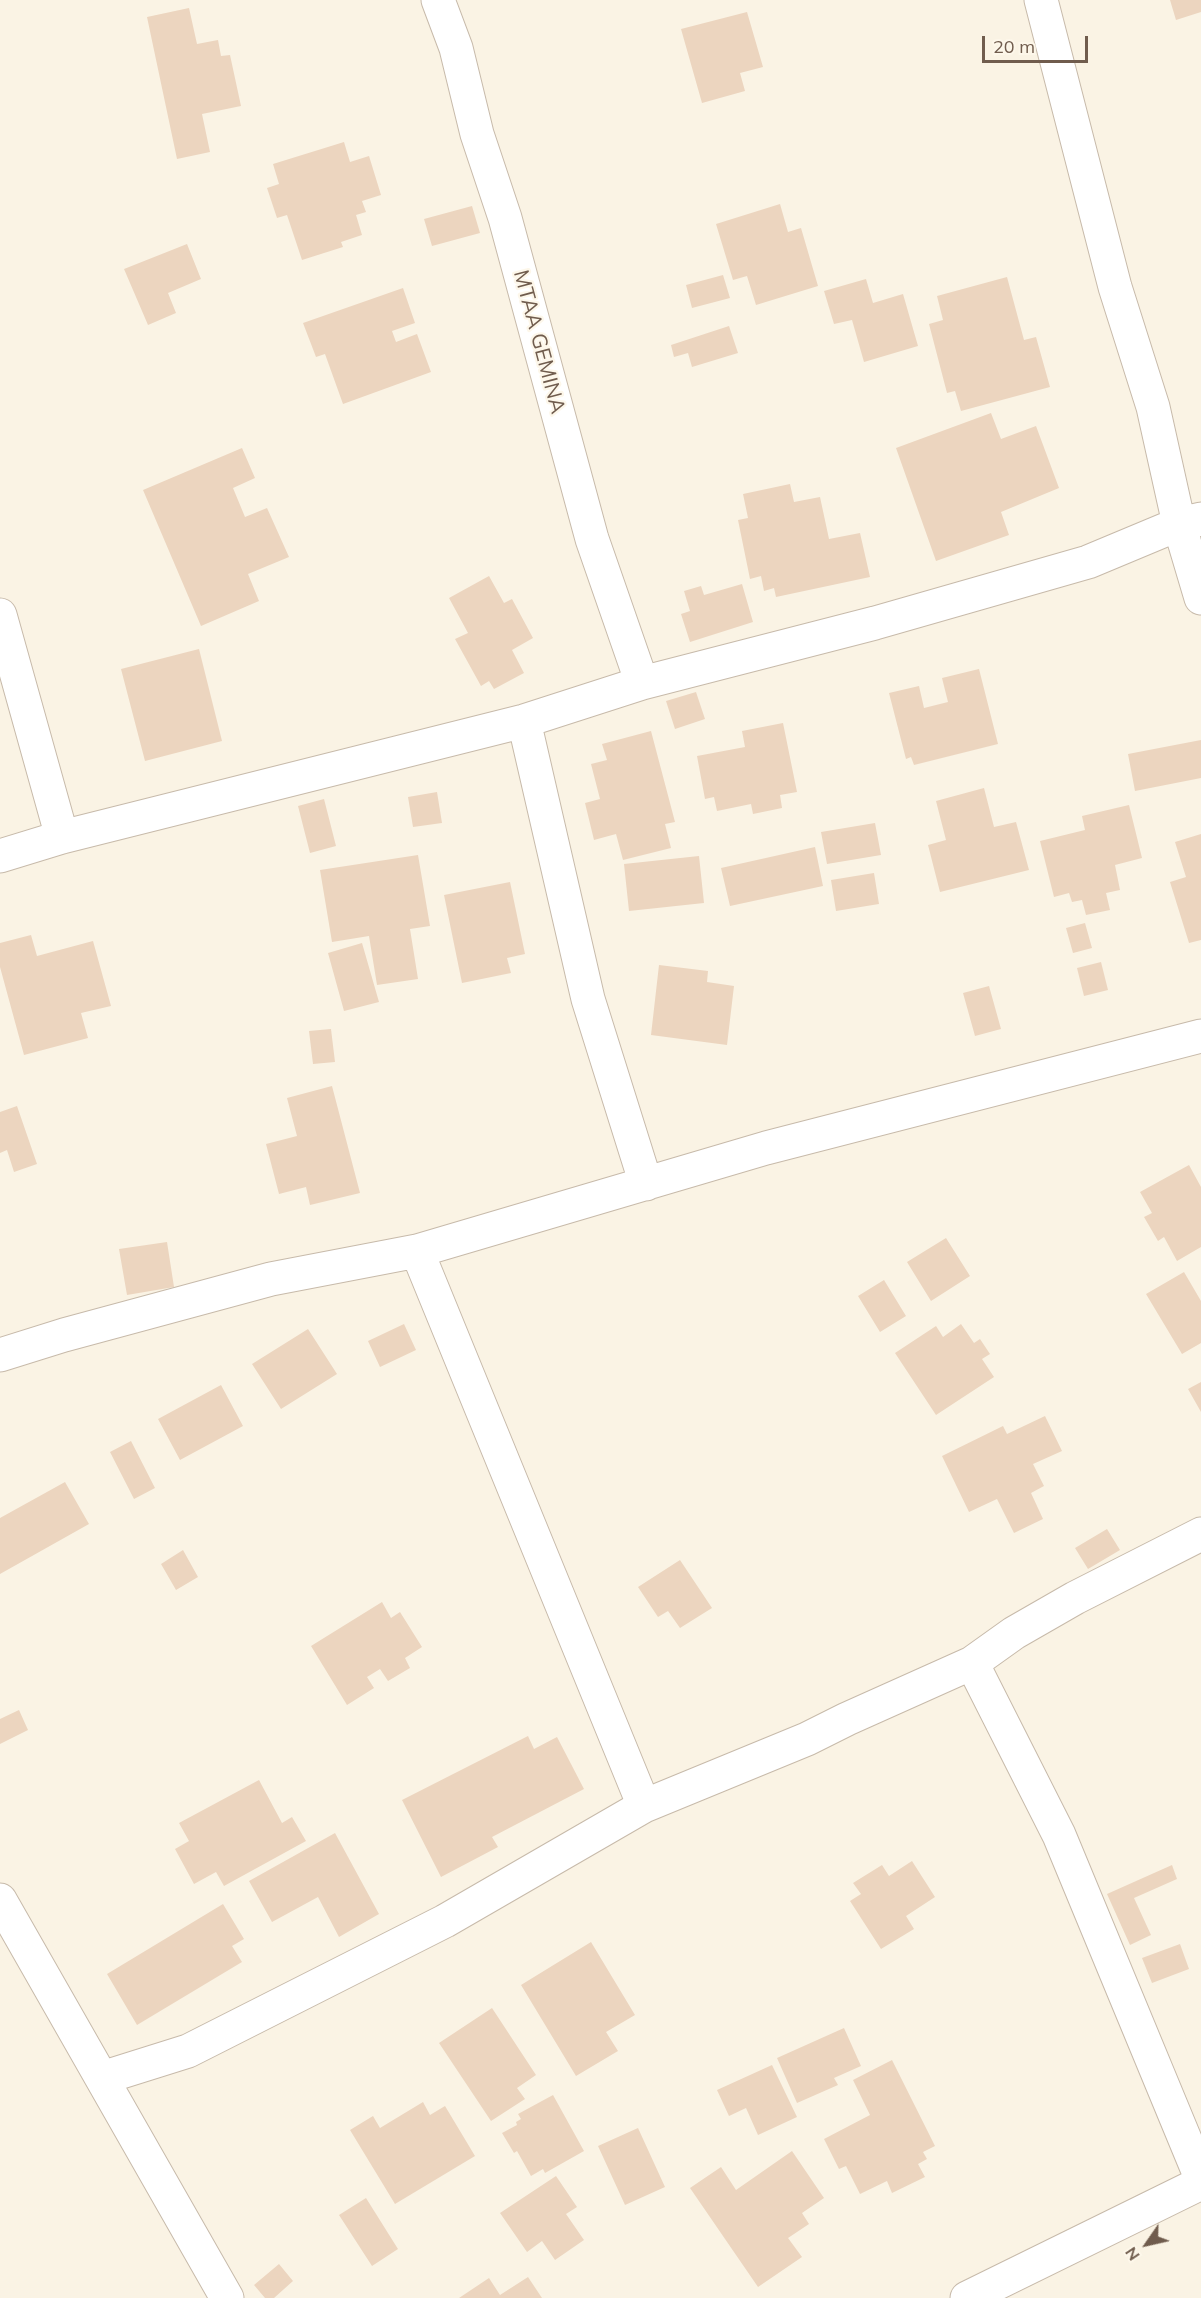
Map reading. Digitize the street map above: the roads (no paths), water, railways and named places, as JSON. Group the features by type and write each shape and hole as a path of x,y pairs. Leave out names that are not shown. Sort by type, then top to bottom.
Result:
{"street":[{"name":"MTAA GEMINA","path":"438,0 456,48 477,134 505,218 592,539 642,683"},
{"path":"1041,0 1115,287 1190,521 1201,598"},
{"path":"0,856 62,837 524,721 642,683 864,626 1089,562 1190,521"},
{"path":"0,615 62,837"},
{"path":"524,721 588,999 646,1184"},
{"path":"0,1355 64,1335 271,1279 417,1251 777,1145 1201,1036"},
{"path":"417,1251 644,1806"},
{"path":"102,2078 188,2051 445,1921 644,1806 807,1739 972,1663 1014,1633 1075,1598 1201,1533"},
{"path":"972,1663 1059,1835 1201,2178"},
{"path":"0,1900 227,2298"},
{"path":"967,2298 1201,2183"}]}
